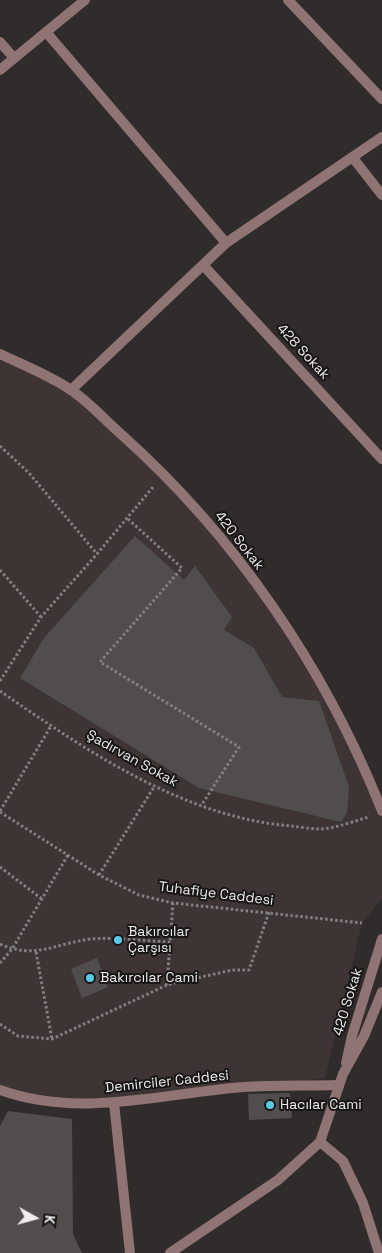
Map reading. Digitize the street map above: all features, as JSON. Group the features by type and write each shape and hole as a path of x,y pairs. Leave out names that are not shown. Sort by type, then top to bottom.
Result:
{"street":[{"path":"0,70 85,0"},
{"path":"288,0 382,99"},
{"path":"46,32 226,243"},
{"path":"0,42 14,58"},
{"path":"71,390 226,243 382,137"},
{"path":"353,158 382,195"},
{"name":"428 Sokak","path":"203,265 382,459"},
{"name":"420 Sokak","path":"0,354 71,390 164,472 189,498 273,606 317,673 363,762 377,814"},
{"name":"420 Sokak","path":"343,1074 352,1036 382,939"},
{"path":"170,1253 278,1180 320,1142 343,1074 364,1036 382,992"},
{"name":"Demirciler Caddesi","path":"0,1091 48,1102 114,1104 244,1087 339,1086"},
{"path":"114,1104 130,1253"},
{"path":"320,1142 343,1161 363,1203 379,1253"}],"path":[{"path":"0,446 29,473 98,554"},
{"path":"0,681 41,617 128,519 164,472"},
{"path":"128,519 182,568 100,662 239,747 201,806"},
{"path":"0,570 41,617"},
{"name":"Şadırvan Sokak","path":"0,691 51,726 154,787 201,806 265,824 322,829 377,814"},
{"path":"0,811 51,726"},
{"path":"99,875 154,787"},
{"name":"Tuhafiye Caddesi","path":"0,811 99,875 139,895 173,903 362,923"},
{"path":"0,963 12,949 68,855"},
{"path":"0,867 42,899"},
{"path":"167,985 173,903"},
{"path":"0,1024 18,1036 52,1039 167,985 232,970 249,970 269,912"},
{"path":"0,944 12,949 36,952 91,939 170,942"},
{"path":"36,952 52,1039"}],"shaded area":[{"path":"0,354 71,390 164,472 273,606 363,762 382,811 382,898 362,923 325,1078 114,1103 0,1090"}],"building":[{"path":"135,536 184,580 195,566 232,617 224,630 254,648 282,697 319,701 349,787 347,813 341,822 199,788 20,678 44,638"},
{"name":"Bakırcılar Cami","path":"97,958 108,987 82,998 71,969"},
{"name":"Hacılar Cami","path":"290,1093 292,1118 249,1120 248,1094"},
{"path":"8,1111 72,1119 73,1234 82,1253 0,1253 0,1126"}],"place":[{"name":"Bakırcılar Çarşısı","path":"118,940"},
{"name":"Bakırcılar Cami","path":"90,978"},
{"name":"Hacılar Cami","path":"270,1105"}]}
